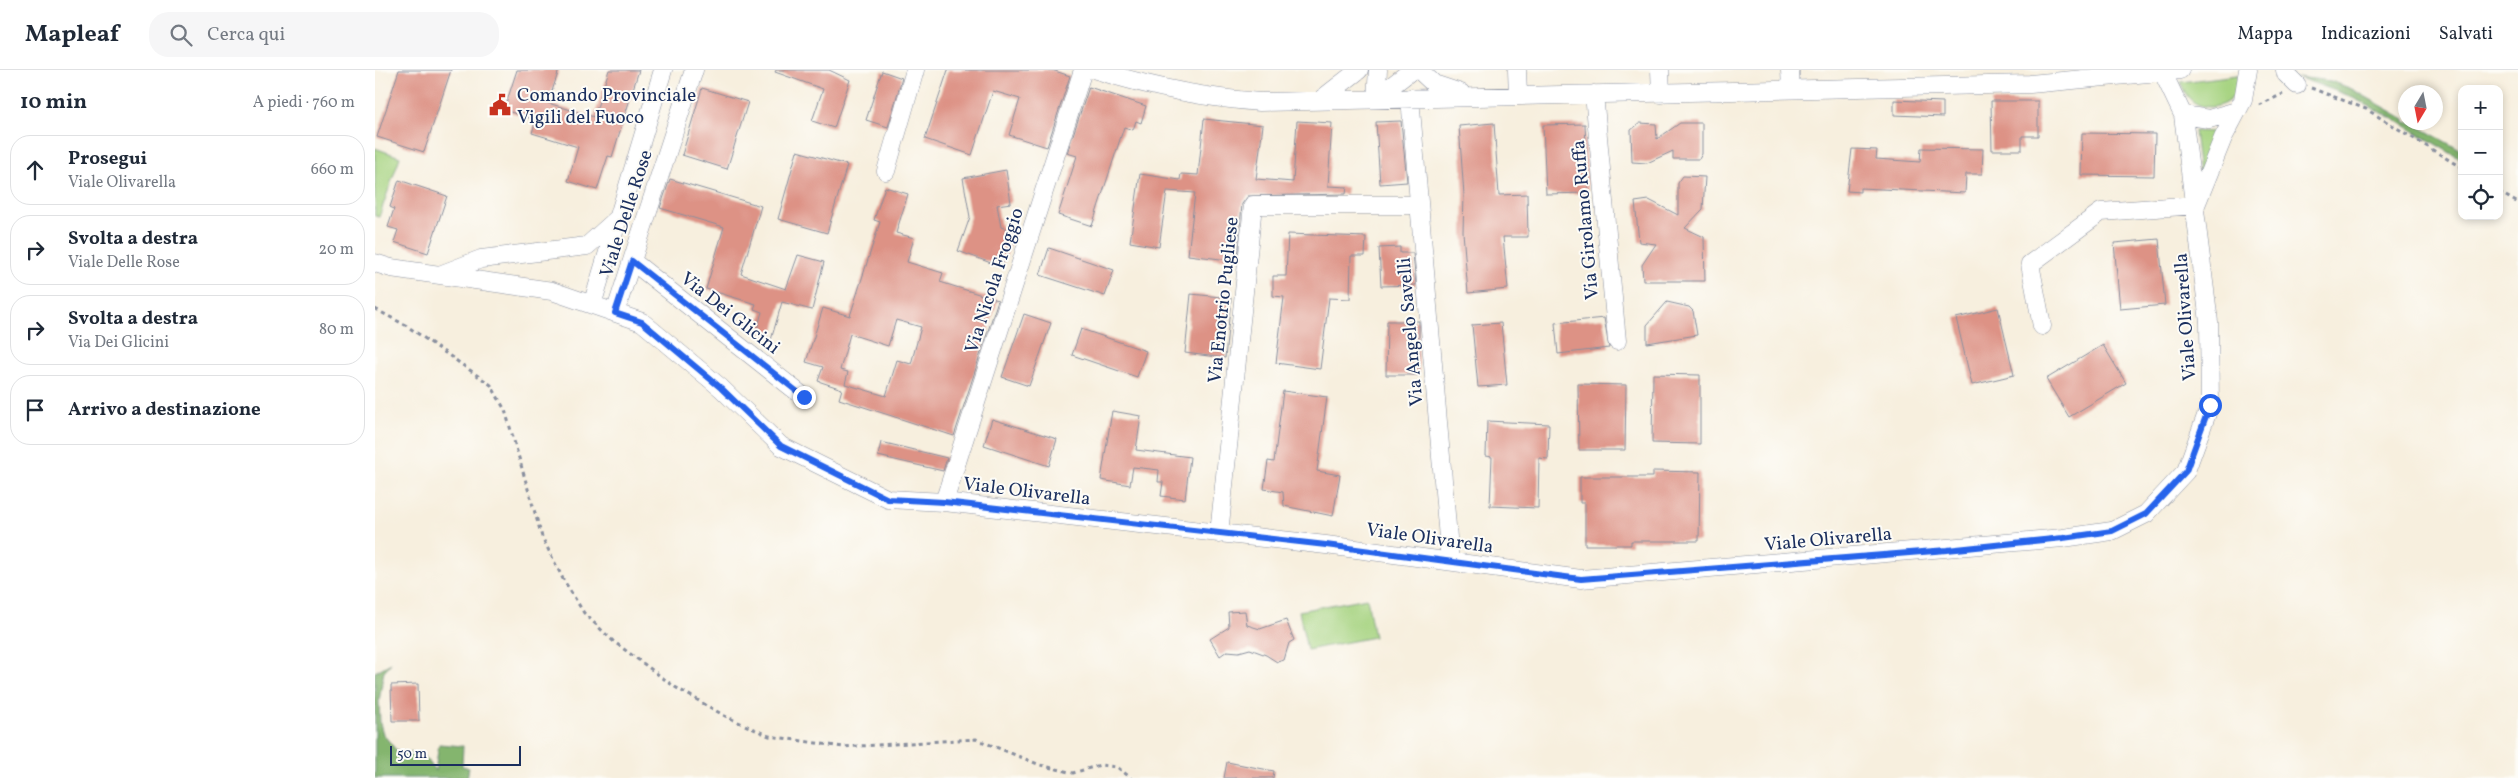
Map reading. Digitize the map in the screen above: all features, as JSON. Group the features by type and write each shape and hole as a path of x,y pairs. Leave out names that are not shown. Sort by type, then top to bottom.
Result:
{"street":[{"name":"Viale Delle Rose","path":"592,305 663,70"},
{"name":"Viale Delle Rose","path":"615,313 695,70"},
{"path":"886,171 915,70"},
{"name":"Via Nicola Froggio","path":"944,502 1083,70"},
{"path":"1096,70 1159,87 1217,99 1260,102 1323,98 1661,94 2030,84 2171,71"},
{"path":"1323,98 1359,70"},
{"path":"1376,98 1378,70"},
{"path":"1376,98 1412,70"},
{"path":"1419,70 1434,84 1471,97"},
{"path":"1517,70 1518,95"},
{"path":"1660,70 1661,94"},
{"path":"1790,70 1791,89"},
{"name":"Viale Olivarella","path":"2196,205 2243,100 2248,70"},
{"path":"2285,70 2286,74 2297,85"},
{"name":"Viale Olivarella","path":"375,263 440,275 552,291 642,322 721,388 781,446 888,499 944,502 1581,579 1957,549 2063,538 2112,531 2146,514 2186,471 2210,405 2209,322 2196,205 2183,115 2171,71"},
{"name":"Via Girolamo Ruffa","path":"1594,94 1617,342"},
{"name":"Via Angelo Savelli","path":"1410,98 1450,562"},
{"path":"2183,115 2209,120 2235,115"},
{"name":"Via Enotrio Pugliese","path":"1219,534 1253,205 1419,205"},
{"path":"2042,326 2030,264 2101,212 2196,205"},
{"path":"440,275 481,259 587,246 618,219"},
{"name":"Via Dei Glicini","path":"632,261 804,397"}],"path":[{"path":"2235,115 2297,85 2311,87 2366,109 2458,166"},
{"path":"2503,194 2518,203"},
{"path":"375,309 407,326 491,385 505,410 542,537 563,579 584,613 613,641 675,687 725,716 769,736 843,747 976,739 1040,766 1073,773 1100,765 1117,767 1131,778"}],"green space":[{"path":"2237,75 2238,86 2234,96 2216,106 2206,107 2195,103 2187,95 2181,82"},
{"path":"2297,77 2331,81 2352,89 2398,115 2398,122 2392,118 2347,95"},
{"path":"2412,130 2424,130 2458,149 2458,158"},
{"path":"2194,131 2217,132 2200,183"},
{"path":"375,148 400,157 379,217 375,216"},
{"path":"1367,598 1374,637 1307,650 1299,611"},
{"path":"391,663 384,671 379,701 380,723 383,734 396,750 423,755 435,771 439,744 463,746 462,766 469,768 467,778 375,778 375,672"}],"building":[{"path":"399,70 451,70 424,152 377,137"},
{"path":"517,70 559,70 548,103 594,117 609,70 639,70 612,157 608,156 597,190 568,181 578,147 532,133 536,120 504,110"},
{"path":"776,70 829,70 850,80 834,128 812,121 823,89 775,72"},
{"path":"948,70 1052,70 1070,76 1047,147 1009,135 1020,99 993,91 972,155 925,139"},
{"path":"882,71 902,78 888,127 866,120"},
{"path":"1089,87 1146,106 1141,123 1136,121 1133,130 1124,127 1092,226 1058,215 1077,156 1067,153"},
{"path":"702,88 748,102 727,169 682,155"},
{"path":"1894,100 1943,102 1943,117 1894,115"},
{"path":"1991,101 2038,101 2038,136 2022,136 2022,150 1992,150"},
{"path":"1204,119 1263,125 1256,179 1293,182 1297,121 1332,123 1328,186 1347,187 1346,194 1248,196 1242,204 1237,261 1188,255 1195,193 1167,191 1159,247 1130,242 1140,174 1180,180 1181,174 1198,175"},
{"path":"1401,121 1407,182 1380,184 1376,122"},
{"path":"1494,123 1499,195 1527,194 1528,237 1503,237 1508,289 1468,293 1463,232 1464,195 1459,126"},
{"path":"1640,123 1656,124 1657,139 1680,123 1702,123 1702,154 1699,159 1673,159 1673,151 1647,163 1632,162 1631,130"},
{"path":"1585,124 1588,193 1546,194 1543,125"},
{"path":"2082,133 2155,134 2154,176 2081,175"},
{"path":"1921,148 1983,149 1982,174 1966,174 1965,193 1860,188 1860,192 1847,191 1852,149 1877,150 1876,159 1920,162"},
{"path":"797,151 847,165 827,233 778,219"},
{"path":"1006,170 1011,203 997,205 1001,227 1015,232 1002,267 958,251 970,217 963,178"},
{"path":"1683,176 1705,177 1703,209 1685,228 1704,237 1705,281 1643,281 1642,265 1656,244 1639,242 1635,202 1649,200 1678,215 1678,183"},
{"path":"670,179 761,206 741,274 786,289 798,255 824,262 812,310 782,302 771,340 757,329 762,312 754,309 756,304 706,289 724,227 660,208"},
{"path":"399,180 447,196 428,253 394,242 398,230 388,227 394,209 390,207"},
{"path":"885,187 908,194 896,233 914,238 907,262 943,273 940,282 998,300 954,436 839,399 842,389 818,381 823,367 806,362 823,308 850,316 880,222 874,220","holes":["896,320 921,327 911,364 897,360 886,396 845,384 848,372 840,370 850,334 888,346"]},
{"path":"1288,234 1366,237 1365,256 1351,256 1350,299 1329,298 1320,369 1276,363 1284,297 1273,296 1273,276 1286,276"},
{"path":"2159,239 2165,305 2120,309 2114,243"},
{"path":"1400,247 1400,253 1413,253 1416,285 1381,286 1379,248"},
{"path":"1049,248 1114,270 1105,296 1040,275"},
{"path":"1191,294 1231,298 1225,358 1185,353"},
{"path":"1667,302 1689,307 1693,311 1697,335 1647,343 1647,325"},
{"path":"1998,308 2014,375 1972,385 1956,318"},
{"path":"1024,314 1051,323 1029,386 1002,377"},
{"path":"1604,318 1609,348 1558,354 1555,323"},
{"path":"1387,321 1419,321 1419,375 1386,375"},
{"path":"1501,323 1507,385 1478,387 1472,325"},
{"path":"1081,329 1146,351 1137,377 1072,355"},
{"path":"2103,345 2126,383 2069,417 2046,379"},
{"path":"1653,374 1700,375 1700,444 1652,443"},
{"path":"1578,384 1626,385 1625,450 1579,450"},
{"path":"1283,391 1327,397 1317,471 1340,475 1333,516 1284,506 1283,492 1264,489 1268,461 1274,462"},
{"path":"1112,411 1141,416 1136,450 1190,457 1185,499 1161,496 1163,482 1158,482 1159,470 1133,467 1130,485 1101,480"},
{"path":"992,419 1057,439 1049,466 984,445"},
{"path":"1487,421 1549,424 1548,459 1539,458 1538,508 1490,506 1492,457 1486,456"},
{"path":"881,442 947,458 943,471 878,456"},
{"path":"1653,471 1700,472 1699,541 1631,541 1631,545 1585,545 1585,503 1580,503 1580,477 1653,477"},
{"path":"1245,611 1247,625 1260,629 1286,620 1294,640 1289,643 1284,660 1277,662 1266,655 1250,649 1239,652 1227,651 1220,656 1210,639 1229,627 1228,612"},
{"path":"418,684 419,721 392,721 391,685"},
{"path":"1227,762 1274,771 1273,778 1224,778"}],"place":[{"name":"Comando Provinciale Vigili del Fuoco","path":"500,105"}],"route":[{"path":"804,397 632,261 615,313 642,322 721,388 781,446 888,499 944,502 1326,545 1581,579 1947,550 2112,531 2146,514 2186,471 2210,405"}]}
